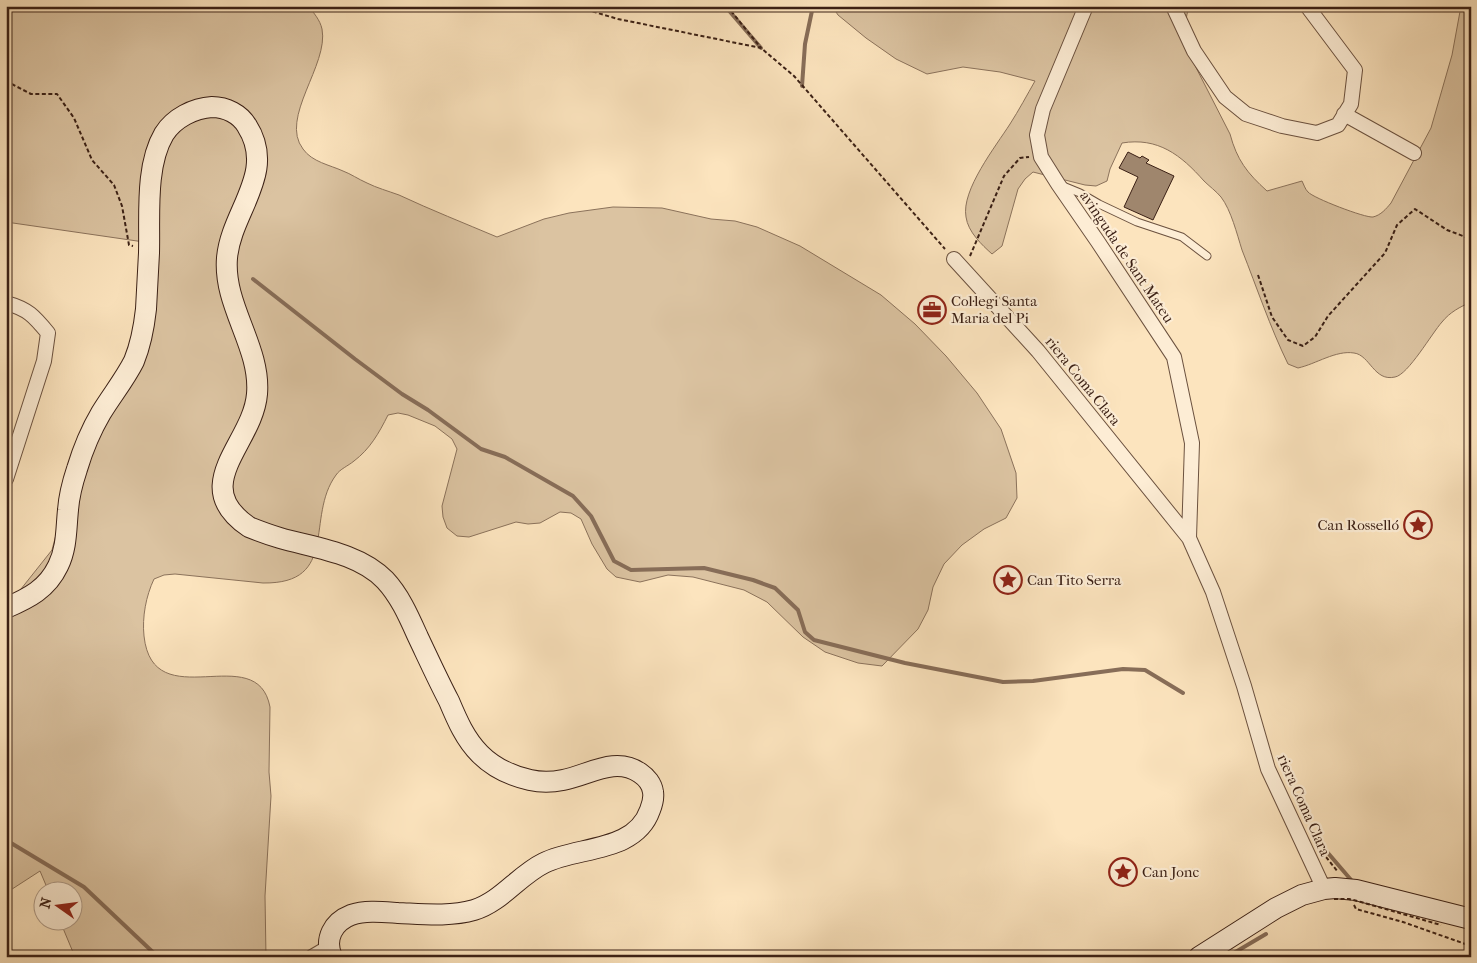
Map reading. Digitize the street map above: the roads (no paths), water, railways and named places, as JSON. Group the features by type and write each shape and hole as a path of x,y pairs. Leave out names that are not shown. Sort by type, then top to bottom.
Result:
{"main road":[{"path":"6,608 38,592 46,584 58,565 64,548 68,509 73,486 84,449 101,413 133,362 140,346 144,327 153,165 156,152 166,132 176,120 196,110 215,107 235,113 244,120 253,134 258,153 253,183 230,244 227,270 229,289 255,368 257,395 254,412 224,472 222,493 226,504 240,521 249,527 352,559 378,573 403,605 465,736 481,755 495,765 508,773 533,781 562,781 602,768 614,766 628,767 646,777 653,792 653,800 644,823 636,832 608,846 578,852 544,863 496,899 477,909 453,914 376,911 351,916 333,929 324,954"},
{"path":"1198,957 1302,895 1329,894 1335,888 1364,892 1471,919"}],"street":[{"name":"avinguda de Sant Mateu","path":"1086,6 1043,109 1037,135 1042,157 1058,184 1174,357 1192,443 1189,538"},
{"path":"1173,6 1194,51 1225,97 1246,114 1282,126 1317,134 1338,125 1351,104 1354,70 1307,6"},
{"path":"1344,114 1414,153"},
{"name":"riera Coma Clara","path":"959,264 1038,351 1189,538 1212,592 1244,686 1268,769 1329,894"},
{"path":"6,303 22,307 36,318 48,333 44,361 6,479"}],"lane":[{"path":"1058,184 1137,222 1182,237 1207,256"}],"waterway":[{"path":"725,6 761,48"},
{"path":"802,86 805,44 813,6"},
{"path":"253,279 355,359 481,449 505,457 573,496 591,516 614,561 631,570 704,568 753,580 775,588 798,610 805,632 814,640 905,663 1003,682 1033,681 1123,669 1145,670 1183,693"},
{"path":"1316,839 1352,881"},
{"path":"6,840 84,887 158,957"},
{"path":"1227,957 1266,934"}],"place":[{"name":"Col·legi Santa Maria del Pi","path":"932,310"},
{"name":"Can Rosselló","path":"1418,525"},
{"name":"Can Tito Serra","path":"1008,580"},
{"name":"Can Jonc","path":"1123,872"}]}
